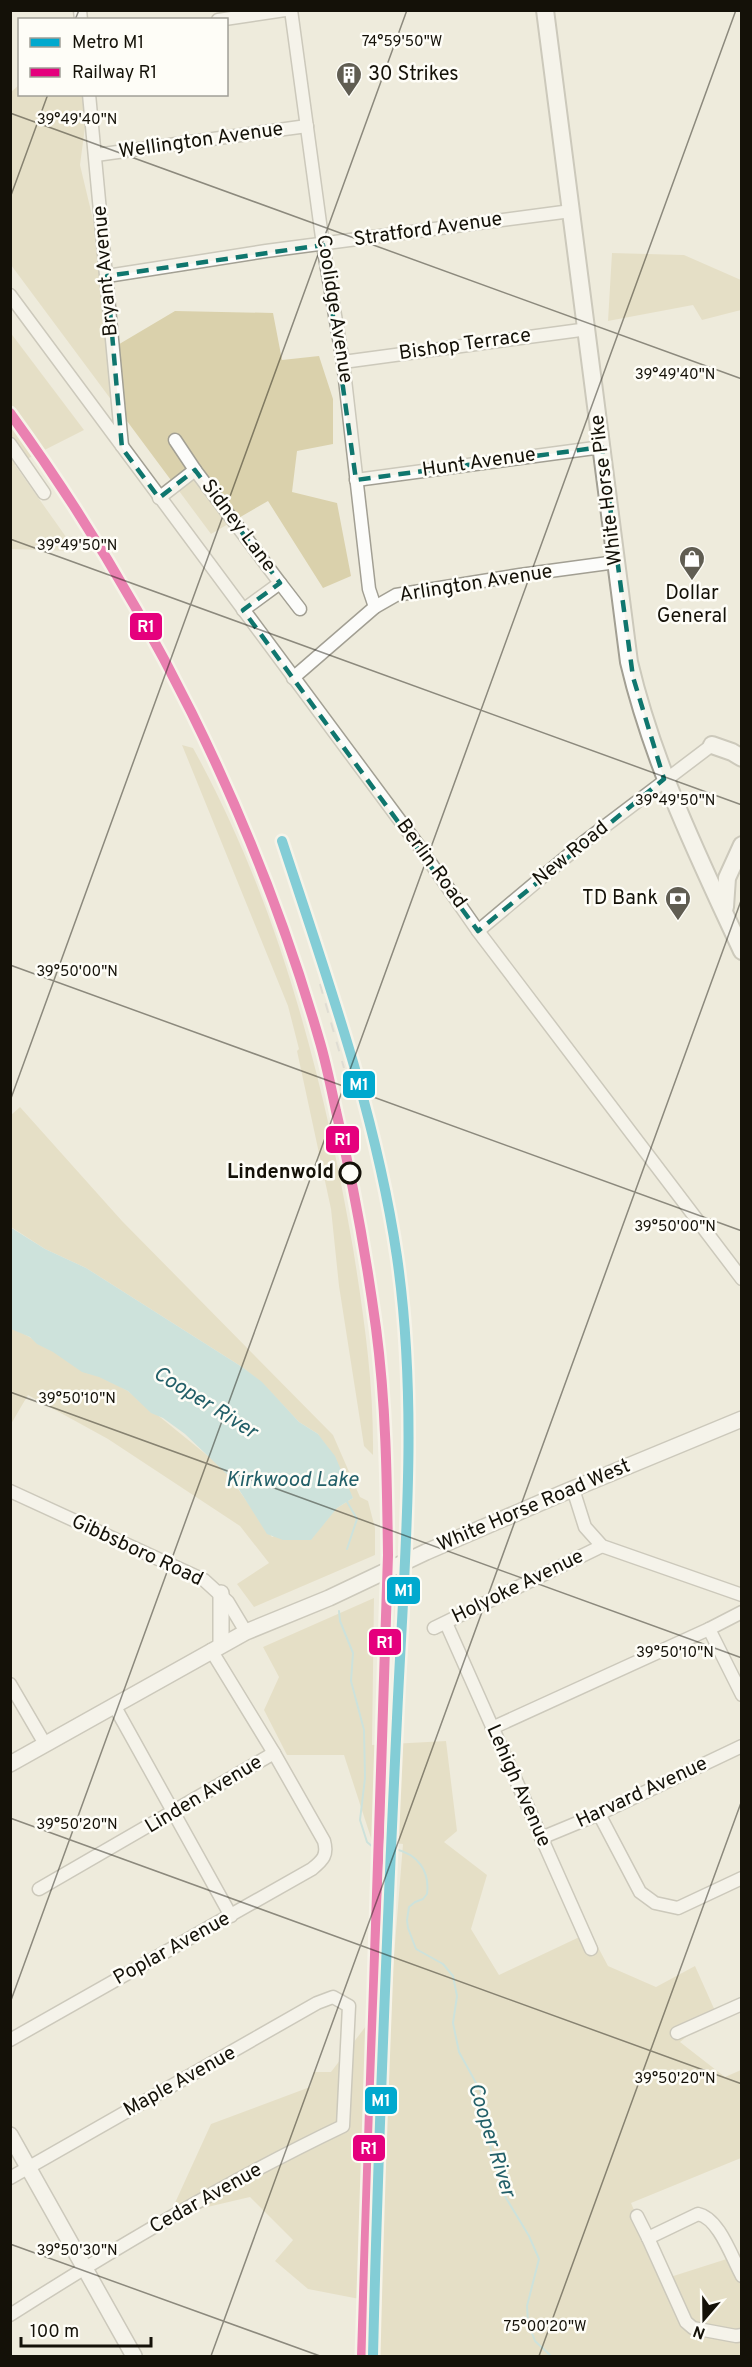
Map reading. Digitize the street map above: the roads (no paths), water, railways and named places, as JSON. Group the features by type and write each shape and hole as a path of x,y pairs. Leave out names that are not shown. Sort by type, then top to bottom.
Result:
{"highway":[{"name":"White Horse Pike","path":"545,10 588,329 629,662 638,700 664,779 741,951"},
{"path":"712,745 741,758"},
{"path":"725,914 727,878 741,845"}],"main road":[{"name":"White Horse Road West","path":"10,1764 246,1632 363,1582 426,1552 741,1419"},
{"path":"216,1648 221,1593"},
{"path":"10,2135 134,2356"}],"street":[{"path":"228,19 285,10"},
{"name":"Coolidge Avenue","path":"291,10 323,245 343,362 369,590 375,607"},
{"name":"Bryant Avenue","path":"89,96 122,448"},
{"name":"Wellington Avenue","path":"96,155 307,126"},
{"name":"Stratford Avenue","path":"107,276 266,251 571,211"},
{"name":"Berlin Road","path":"10,296 418,845 478,931 741,1279"},
{"name":"Bishop Terrace","path":"343,362 588,329"},
{"name":"Sidney Lane","path":"175,440 300,609"},
{"path":"10,444 44,493"},
{"name":"Hunt Avenue","path":"356,480 602,447"},
{"name":"Sidney Lane","path":"159,498 195,470"},
{"name":"Arlington Avenue","path":"293,678 375,607 396,595 616,562"},
{"name":"Sidney Lane","path":"243,610 280,583"},
{"name":"New Road","path":"478,931 584,842 664,779 712,745"},
{"path":"573,1489 585,1527 602,1546 741,1595"},
{"name":"Gibbsboro Road","path":"10,1491 204,1580 221,1593 246,1632"},
{"name":"Holyoke Avenue","path":"440,1626 602,1546"},
{"path":"492,1728 709,1629 741,1612"},
{"name":"Lehigh Avenue","path":"440,1626 492,1728 591,1948"},
{"path":"709,1629 741,1695"},
{"path":"216,1648 274,1753"},
{"path":"10,1683 45,1744"},
{"path":"115,1707 231,1916"},
{"name":"Harvard Avenue","path":"541,1838 599,1814 741,1746"},
{"name":"Linden Avenue","path":"39,1889 174,1813 274,1753"},
{"name":"Poplar Avenue","path":"10,2040 231,1916 312,1869 323,1860 327,1850 324,1841 274,1753"},
{"path":"599,1814 640,1892 656,1903 678,1908 741,1878"},
{"name":"Maple Avenue","path":"10,2178 317,2003 333,1997 349,2006"},
{"path":"677,2033 741,2004"},
{"name":"Cedar Avenue","path":"10,2315 84,2268 233,2183 343,2126 349,2006"},
{"path":"648,2238 698,2214 706,2216 714,2223 740,2271"},
{"path":"637,2216 686,2322 693,2328 741,2335"}],"water":[{"name":"Kirkwood Lake","path":"10,1227 45,1249 86,1268 262,1382 299,1422 318,1434 335,1456 353,1498 337,1508 311,1540 283,1540 267,1534 233,1480 185,1434 163,1418 151,1413 128,1391 99,1377 82,1372 37,1344 30,1337 11,1329"}],"waterway":[{"name":"Cooper River","path":"346,1500 357,1519 347,1549"},
{"name":"Cooper River","path":"339,1611 340,1621 353,1653 351,1681 364,1730 365,1778 360,1820 367,1842 374,1848"},
{"name":"Cooper River","path":"395,1849 416,1859 424,1871 427,1894 409,1907 408,1928 416,1949 443,1964 453,1976 457,1996 453,2023 459,2052 481,2092 488,2118 491,2151 506,2198 529,2236 539,2259 527,2306 528,2323 535,2341 551,2356"}],"railway":[{"path":"282,841 354,1064"},
{"path":"320,984 344,1068"},
{"path":"386,1819 386,1856"}],"metro line":[{"name":"M1","path":"282,841 333,995 363,1099 388,1204 404,1314 409,1429 408,1487 386,1957 373,2356"}],"rail line":[{"name":"R1","path":"10,413 60,485 107,559 151,635 192,712 229,792 263,873 293,955 319,1039 359,1219 376,1328 382,1385 388,1555 362,2356"}],"place":[{"name":"30 Strikes","path":"349,98"},
{"name":"Dollar General","path":"692,582"},
{"name":"TD Bank","path":"678,922"},
{"name":"Lindenwold","path":"350,1173"}]}
